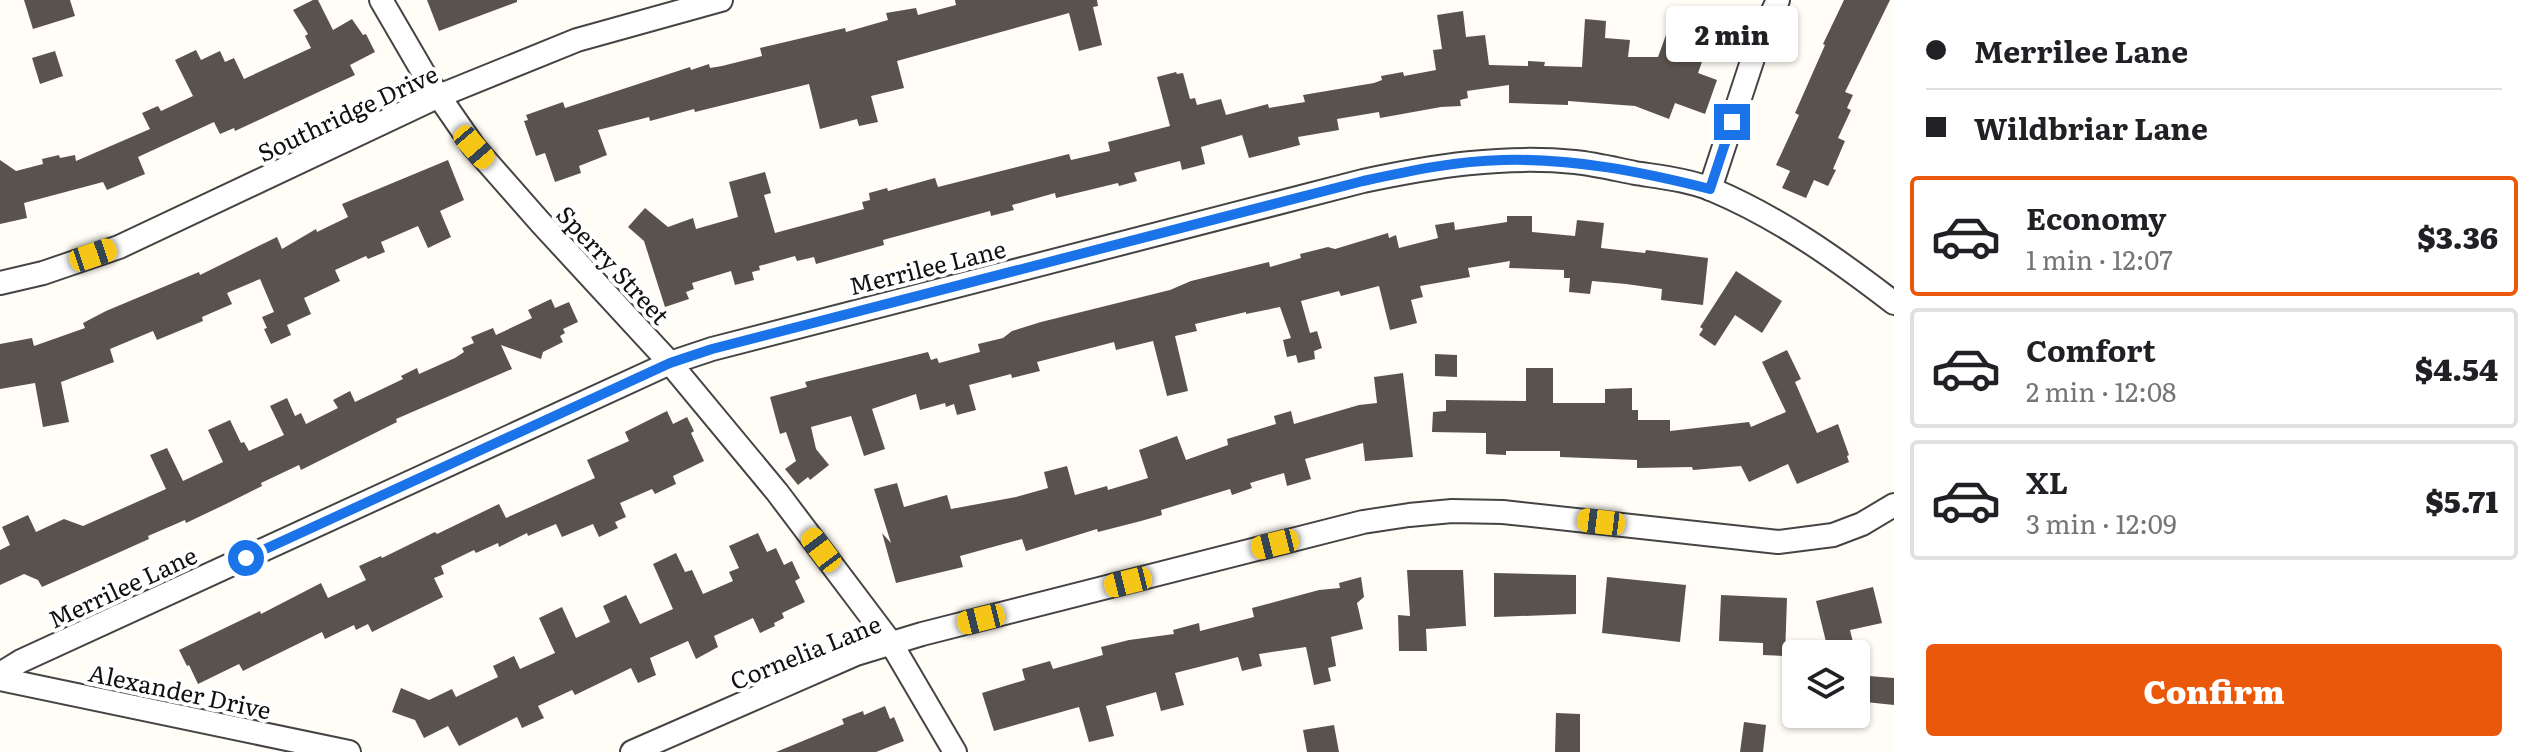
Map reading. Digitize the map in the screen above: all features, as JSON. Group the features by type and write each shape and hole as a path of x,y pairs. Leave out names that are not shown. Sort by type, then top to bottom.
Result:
{"street":[{"name":"Sperry Street","path":"381,0 474,147 670,363 777,492 891,643 955,752"},
{"name":"Southridge Drive","path":"0,283 43,273 119,247 439,96 577,40 721,0"},
{"path":"1710,189 1758,43 1778,0"},
{"name":"Merrilee Lane","path":"0,676 21,661 670,363 712,349 1347,185 1436,166 1503,160 1575,162 1710,189 1791,230 1838,260 1894,303"},
{"name":"Cornelia Lane","path":"632,752 856,654 1363,522 1452,511 1503,512 1778,542 1833,535 1862,524 1894,505"},
{"name":"Alexander Drive","path":"0,676 349,752"}],"building":[{"path":"24,0 70,0 75,16 33,29"},
{"path":"318,0 333,30 352,19 363,35 366,34 375,52 350,65 355,75 235,131 234,128 220,134 214,122 138,157 145,174 107,190 103,182 24,203 27,218 0,224 0,160 16,171 43,164 42,159 59,155 60,158 75,155 76,161 150,129 142,113 158,106 161,111 193,96 175,60 196,50 201,60 220,51 225,62 234,58 244,79 311,48 305,36 308,34 293,10"},
{"path":"427,0 517,0 517,2 439,31"},
{"path":"955,0 1097,0 1098,6 1093,7 1102,45 1079,51 1069,13 897,61 904,88 871,96 878,122 859,126 857,119 820,129 809,84 695,112 694,109 650,121 649,117 598,130 607,155 579,166 581,173 555,182 545,153 536,156 524,121 528,120 526,115 563,102 565,108 690,67 691,70 709,64 710,68 762,56 760,48 845,28 846,32 888,20 886,13 916,8 918,15 956,5"},
{"path":"1844,0 1890,0 1845,92 1853,95 1847,108 1851,110 1838,138 1845,141 1833,169 1836,170 1828,186 1814,180 1806,198 1782,188 1790,171 1776,165 1799,115 1795,113 1823,44"},
{"path":"1463,11 1466,37 1485,35 1489,65 1528,66 1528,61 1545,62 1544,66 1582,67 1585,19 1606,21 1605,38 1630,40 1628,57 1658,57 1667,32 1671,31 1707,48 1698,73 1717,80 1705,114 1675,103 1669,119 1635,106 1568,101 1568,105 1509,103 1509,85 1467,91 1468,98 1460,100 1461,106 1380,118 1379,112 1337,119 1339,130 1298,137 1300,145 1249,158 1242,135 1201,147 1205,164 1182,170 1180,161 1134,173 1137,181 1119,186 1118,183 1056,198 1055,193 1012,205 1014,210 991,216 990,211 883,240 884,245 816,264 814,257 797,261 795,256 759,266 760,270 752,272 754,280 735,285 731,271 692,283 694,289 686,292 689,299 665,307 644,241 628,227 645,208 668,227 693,218 696,229 738,217 729,182 765,172 771,193 764,195 775,233 864,209 862,202 870,200 869,193 887,188 888,191 935,178 938,187 1069,154 1071,160 1110,151 1108,142 1170,126 1157,77 1176,72 1183,73 1190,99 1195,98 1197,105 1221,99 1226,115 1268,104 1269,108 1305,102 1303,95 1374,83 1382,80 1381,76 1403,72 1404,76 1436,70 1433,50 1442,49 1437,15"},
{"path":"55,51 63,76 40,84 32,58"},
{"path":"448,160 464,200 440,211 451,237 428,248 418,226 381,242 385,252 368,259 366,256 335,270 340,281 304,298 311,314 287,325 291,335 271,344 262,317 274,312 260,279 227,293 232,304 202,317 203,321 157,340 153,331 110,349 114,362 61,382 69,422 43,427 35,383 0,389 0,344 32,338 34,346 85,328 83,323 106,311 199,272 200,275 277,237 282,249 316,229 317,232 348,217 342,204"},
{"path":"1507,216 1532,216 1532,232 1575,236 1577,220 1604,223 1601,248 1708,258 1703,305 1661,300 1662,289 1626,284 1592,281 1590,294 1569,292 1570,278 1564,278 1564,270 1509,268 1510,261 1468,268 1470,277 1420,286 1423,297 1411,300 1417,323 1390,330 1379,286 1341,296 1339,291 1301,301 1310,333 1317,331 1322,348 1314,351 1315,359 1298,363 1296,355 1287,357 1283,340 1291,338 1280,307 1246,312 1195,324 1197,331 1175,336 1188,391 1167,396 1153,341 1116,350 1114,342 1037,362 1040,371 1012,378 1011,374 969,385 976,410 957,415 954,404 946,407 945,403 920,410 916,394 872,409 885,449 864,456 851,416 811,427 816,449 829,465 798,485 785,469 796,461 786,432 780,434 770,397 807,387 805,382 928,352 931,360 937,358 939,363 980,352 978,344 1003,338 1012,331 1170,290 1191,281 1269,262 1270,267 1301,258 1300,254 1328,247 1335,249 1388,233 1389,238 1396,235 1399,248 1438,238 1435,225 1454,222 1455,230 1507,222"},
{"path":"1736,271 1782,301 1762,333 1735,315 1715,346 1699,335 1703,329 1700,327"},
{"path":"551,299 555,308 569,302 578,322 563,329 565,333 560,336 563,342 543,352 541,359 501,345 512,369 396,419 397,422 301,470 299,465 186,523 185,520 148,536 149,539 42,587 38,580 24,574 0,585 0,550 10,545 2,527 28,515 36,532 64,519 83,526 166,489 150,455 167,448 183,481 223,462 208,430 230,420 241,443 244,442 249,451 284,435 270,406 287,398 295,416 301,413 306,424 338,408 333,400 350,391 355,402 403,379 401,376 417,368 419,374 455,358 464,352 462,348 474,343 471,337 493,328 496,335 532,318 528,310"},
{"path":"1787,350 1801,379 1795,382 1817,433 1838,424 1849,455 1849,462 1797,484 1788,464 1749,482 1741,466 1693,470 1692,467 1637,468 1637,460 1560,457 1560,451 1486,454 1486,433 1432,432 1433,412 1446,411 1446,400 1526,401 1526,368 1553,368 1553,403 1605,403 1605,389 1632,388 1632,410 1638,410 1638,420 1670,420 1670,431 1749,422 1751,427 1786,412 1762,362"},
{"path":"1435,354 1457,355 1457,377 1435,376"},
{"path":"1403,373 1413,457 1365,461 1363,443 1305,459 1311,479 1287,486 1284,473 1250,483 1252,488 1232,495 1230,489 1161,510 1162,515 1098,532 1097,529 1026,551 1022,539 960,556 963,567 896,583 882,533 891,543 874,489 897,483 904,507 947,495 951,509 1048,488 1044,472 1067,466 1075,495 1107,486 1108,490 1148,478 1139,450 1177,436 1186,460 1228,445 1227,439 1276,424 1274,416 1291,411 1294,424 1359,405 1377,403 1374,377"},
{"path":"667,411 673,424 687,417 704,461 673,476 676,484 655,494 652,489 620,503 626,517 615,522 618,528 599,537 593,524 562,537 556,524 528,536 527,533 499,547 498,543 476,553 474,550 441,566 444,574 434,578 443,597 372,632 368,624 356,630 354,625 325,639 322,632 243,671 239,664 198,684 187,666 179,650 260,611 261,614 321,583 328,598 366,580 359,566 381,556 435,532 437,534 499,504 506,518 595,478 587,460 629,441 625,432"},
{"path":"758,533 767,552 776,548 784,565 792,561 800,578 795,581 805,602 782,613 784,618 774,623 775,626 760,633 753,618 714,636 718,647 696,659 688,641 650,658 656,675 638,683 631,668 575,695 572,690 538,706 544,718 522,728 517,717 459,746 448,726 424,738 415,720 392,712 401,688 429,700 452,689 456,697 498,677 493,666 514,656 520,669 555,653 539,618 562,607 576,638 610,622 603,606 626,595 640,624 673,609 653,564 676,553 685,572 692,570 703,594 733,581 729,572 739,568 729,546"},
{"path":"1407,570 1463,570 1466,626 1426,629 1427,651 1399,651 1398,615 1410,616"},
{"path":"1494,573 1576,575 1576,614 1494,617"},
{"path":"1361,577 1364,597 1357,603 1363,629 1331,637 1336,666 1328,668 1331,681 1314,685 1306,647 1259,654 1262,666 1242,671 1238,657 1175,673 1184,705 1161,711 1156,692 1106,706 1114,736 1089,742 1079,707 994,731 982,693 1025,680 1022,669 1050,661 1053,669 1103,655 1101,647 1174,634 1173,630 1199,623 1200,631 1254,617 1252,608 1319,590 1340,588 1339,583"},
{"path":"1607,577 1686,585 1680,642 1602,633"},
{"path":"1873,587 1882,623 1850,630 1852,640 1826,640 1816,601"},
{"path":"1721,595 1787,598 1782,656 1763,655 1763,643 1719,641"},
{"path":"1870,676 1894,678 1894,705 1870,702"},
{"path":"885,706 890,719 894,717 904,741 876,752 776,752 844,724 842,719 863,711 864,715"},
{"path":"1556,713 1580,714 1580,752 1555,752"},
{"path":"1744,722 1766,725 1763,752 1740,752"},
{"path":"1334,725 1339,752 1307,752 1303,730"}],"route":[{"path":"246,558 670,363 712,349 1363,181 1436,166 1503,160 1575,162 1710,189 1732,122"}]}
